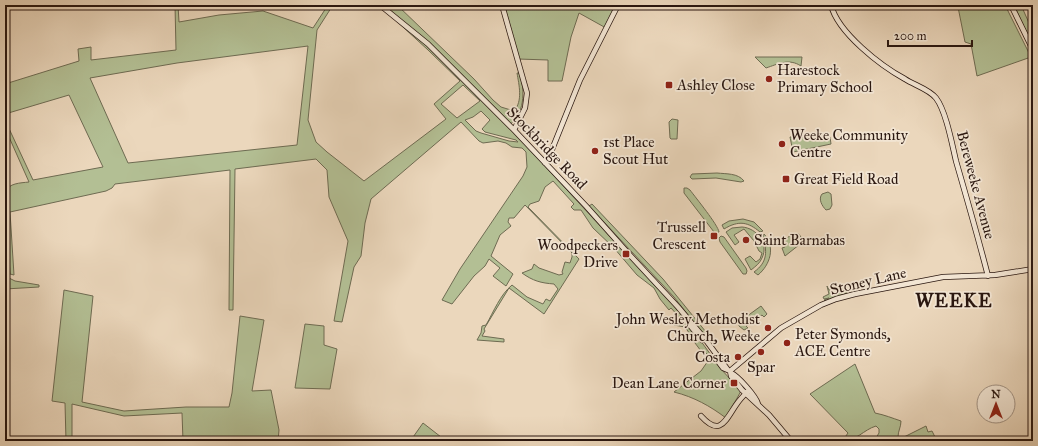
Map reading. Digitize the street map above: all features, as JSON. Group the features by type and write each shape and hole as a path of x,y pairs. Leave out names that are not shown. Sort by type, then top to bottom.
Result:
{"street":[{"name":"Stockbridge Road","path":"380,5 428,44 514,130 586,206 702,335 730,371 731,376 791,441"},
{"path":"502,5 527,93 525,108 514,130"},
{"path":"545,163 549,157 583,74 618,5"},
{"name":"Bereweeke Avenue","path":"831,5 835,15 844,29 865,50 892,72 933,95 938,101 949,131 988,276"},
{"path":"1012,5 1033,50"},
{"name":"Stoney Lane","path":"730,371 781,328 821,305 836,299 943,277 988,276 1033,268"},
{"path":"701,416 711,425 722,425 747,392"}],"green space":[{"path":"175,5 178,5 179,22 219,15 263,11 313,28 328,5 333,5 317,30 308,120 316,142 364,181 446,119 434,104 460,81 379,5 397,5 501,107 514,111 517,107 520,93 517,73 520,73 523,88 521,109 514,121 508,126 674,306 721,369 741,391 726,418 702,402 674,392 701,371 710,358 706,353 701,351 685,327 674,325 680,318 671,308 669,310 660,299 654,288 637,275 614,248 593,228 581,210 574,210 571,207 574,204 553,181 545,187 539,201 530,204 528,207 579,259 544,314 509,288 512,285 527,297 543,304 546,299 550,301 558,289 554,284 537,281 522,273 532,269 534,264 539,268 559,275 563,274 562,272 565,262 570,263 572,253 525,205 514,218 509,218 508,222 511,226 500,235 491,256 513,274 506,286 493,276 500,268 489,259 485,266 474,276 452,304 442,300 460,269 523,176 527,167 526,152 522,148 512,147 506,143 498,141 483,143 479,141 461,122 371,199 365,223 361,256 354,267 342,322 334,321 348,241 329,197 327,170 316,159 235,169 233,310 229,310 230,170 115,184 112,188 106,191 10,212 14,275 10,274 5,192 12,185 29,182 5,128 5,120 33,180 103,167 69,95 5,114 5,84 79,61 78,49 91,47 91,60 176,50","holes":["308,46 297,145 128,163 90,78 177,63","463,85 480,101 457,118 441,104","481,111 490,120 482,129 485,132 516,140 518,142 509,141 476,131 465,120 473,117"]},
{"path":"502,5 618,5 606,28 579,13 571,37 562,81 548,81 548,60 518,59"},
{"path":"952,5 1005,5 1031,57 977,76 971,44 965,42 958,7 952,7"},
{"path":"1014,5 1021,5 1033,32 1033,46"},
{"path":"755,57 802,57 801,66 788,62 766,68"},
{"path":"672,119 678,120 677,139 670,138 669,122"},
{"path":"790,137 830,137 831,144 793,152"},
{"path":"717,173 735,175 744,181 741,182 716,178 692,179 690,177 692,174"},
{"path":"684,188 690,190 711,218 719,232 716,234 714,232 684,193"},
{"path":"828,192 831,194 832,205 830,209 826,210 820,198 822,194"},
{"path":"592,204 663,279 706,332 703,334 674,297 589,206"},
{"path":"743,219 754,222 763,231 760,232 743,223 734,224 724,229 722,225 729,221"},
{"path":"742,227 752,230 763,242 764,253 761,260 751,270 745,259 750,256 756,262 760,259 762,253 744,229 734,235 739,242 735,245 726,232 732,228"},
{"path":"798,233 804,241 785,256 782,248 785,247 783,241 791,235 793,238"},
{"path":"764,234 768,239 771,250 766,266 758,275 754,272 762,264 766,251 763,236"},
{"path":"721,236 724,237 746,268 746,274 743,274 720,242 719,238"},
{"path":"5,276 15,281 39,285 39,287 5,289"},
{"path":"827,286 829,290 844,286 847,293 825,301 824,300 829,298 824,299 823,297 829,294"},
{"path":"509,288 484,329 485,331 482,336 504,339 504,342 477,340 481,333 482,326 486,325 501,298"},
{"path":"64,290 93,296 82,402 124,411 186,407 229,407 232,393 240,316 264,320 252,391 271,390 279,430 278,441 183,441 182,413 124,416 72,404 72,441 66,441 65,403 52,401"},
{"path":"761,306 767,314 764,317 762,315 746,326 748,328 744,330 739,326 739,322"},
{"path":"305,324 324,326 324,345 337,349 330,389 295,388"},
{"path":"855,364 875,413 901,421 898,437 902,438 926,426 928,432 932,431 937,441 874,441 879,433 879,429 876,426 852,439 843,440 848,433 810,394"},
{"path":"423,423 441,437 470,439 470,441 411,440"}],"place":[{"name":"Harestock Primary School","path":"769,79"},
{"name":"Ashley Close","path":"669,85"},
{"name":"Weeke Community Centre","path":"782,144"},
{"name":"1st Place Scout Hut","path":"595,151"},
{"name":"Great Field Road","path":"786,179"},
{"name":"Trussell Crescent","path":"714,236"},
{"name":"Saint Barnabas","path":"746,240"},
{"name":"Woodpeckers Drive","path":"626,254"},
{"name":"John Wesley Methodist Church, Weeke","path":"768,328"},
{"name":"Peter Symonds, ACE Centre","path":"787,343"},
{"name":"Spar","path":"761,352"},
{"name":"Costa","path":"738,357"},
{"name":"Dean Lane Corner","path":"734,383"}],"district":[{"name":"WEEKE","path":"954,300"}]}
